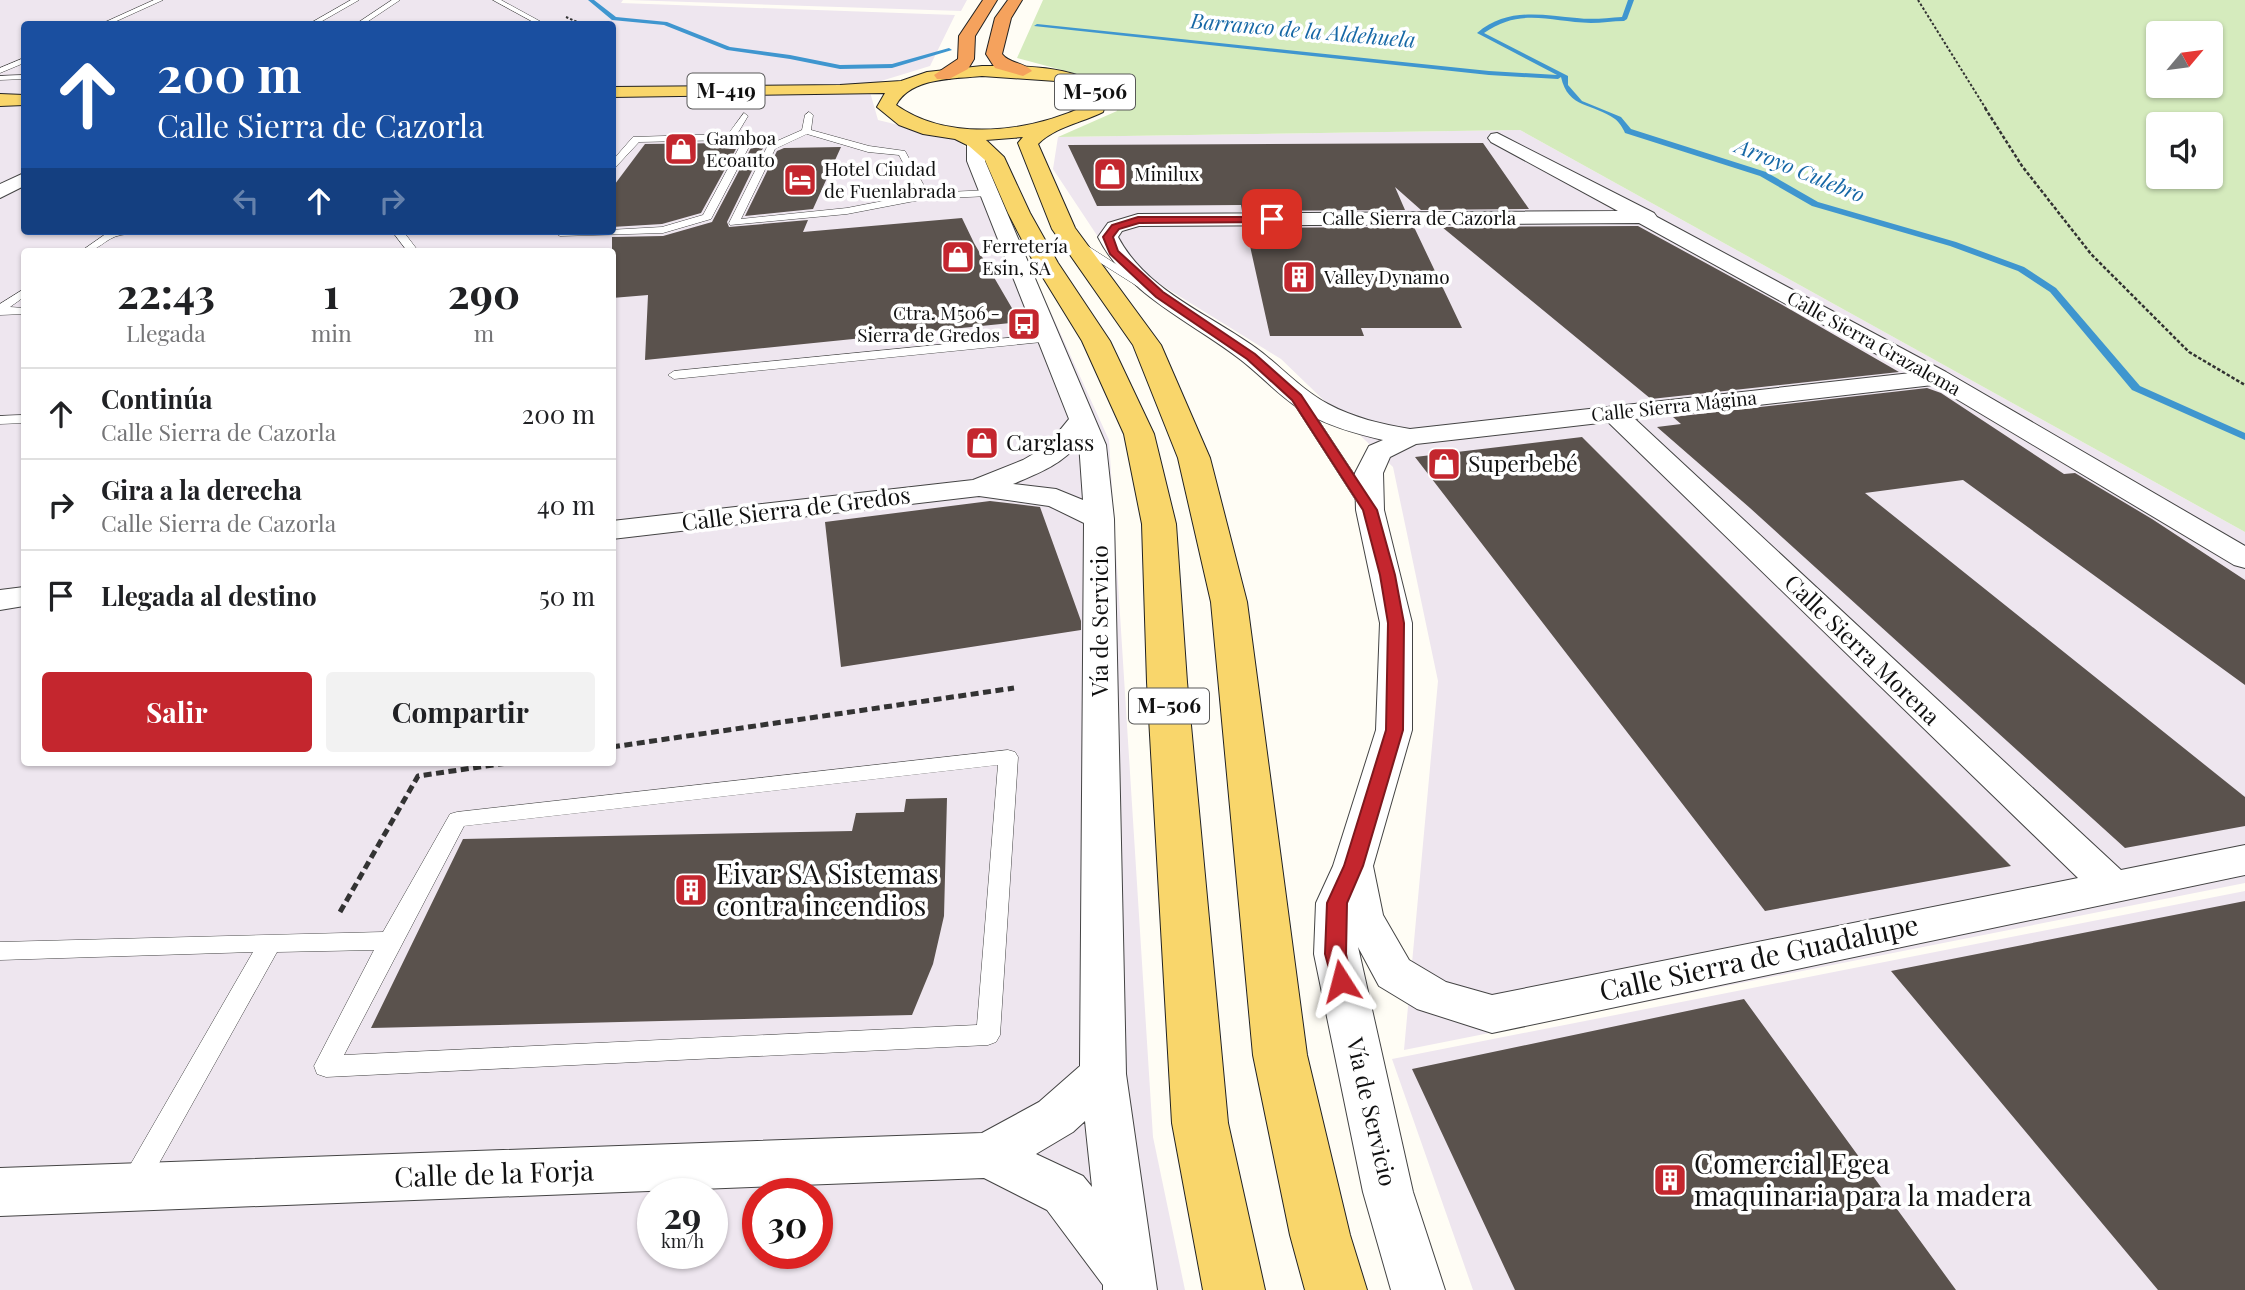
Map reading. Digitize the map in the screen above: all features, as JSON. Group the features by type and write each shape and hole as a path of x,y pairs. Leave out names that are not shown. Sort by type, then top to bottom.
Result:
{"highway":[{"name":"M-506","path":"943,75 962,65 966,59 967,36 990,0"},
{"name":"M-506","path":"1015,0 1003,18 994,54 1001,64 1023,71"}],"main road":[{"name":"M-506","path":"897,118 932,129 956,132 999,133 1042,129 1077,120 1097,108 1099,95 1086,84 1059,76 1023,71 943,75 904,86"},
{"name":"M-419","path":"616,93 904,86"},
{"path":"897,118 886,107 889,96 904,86"},
{"name":"M-419","path":"743,91 765,95 770,100 764,106 720,115 751,116"},
{"path":"0,100 21,100"},
{"path":"866,114 897,118"},
{"name":"M-419","path":"783,116 808,123 830,115"},
{"name":"M-506","path":"1042,129 1028,143 1064,229 1147,345 1194,458 1229,602 1280,1055 1320,1235 1336,1290"},
{"name":"M-506","path":"956,132 986,164 1019,213 1046,264 1096,341 1139,434 1159,524 1167,682 1200,1122 1234,1290"}],"street":[{"name":"Calle Sierra Grazalema","path":"1497,138 1647,217 1937,377 2245,559"},
{"name":"Vía de Servicio","path":"986,164 1048,338 1093,445 1099,519 1103,1074 1129,1282"},
{"path":"0,192 21,181"},
{"name":"Calle Sierra de Cazorla","path":"1159,295 1113,252 1108,237 1115,227 1138,220 1647,217"},
{"name":"Vía de Servicio","path":"1159,295 1251,356 1297,398"},
{"name":"Calle Sierra Mágina","path":"1297,398 1329,415 1373,431 1410,437 1937,377"},
{"name":"Calle Sierra Morena","path":"1613,413 2112,886"},
{"name":"Calle Sierra de Gredos","path":"979,488 1033,466 1057,452 1082,421"},
{"name":"Calle Sierra Mágina","path":"1370,510 1369,473 1379,452 1410,437"},
{"name":"Calle Sierra de Gredos","path":"616,530 979,488 1056,498 1099,519"},
{"name":"Vía de Servicio","path":"1370,510 1396,623 1394,730 1353,866 1337,903 1336,954 1388,1192 1418,1290"},
{"path":"0,600 21,597"},
{"name":"Calle Sierra de Guadalupe","path":"1353,866 1362,917 1394,973 1433,996 1492,1014 2245,860"},
{"name":"Calle de la Forja","path":"0,1192 988,1155 1056,1117 1103,1074"},
{"name":"Calle de la Forja","path":"988,1155 1065,1193 1129,1282"}],"lane":[{"path":"112,21 159,0"},
{"path":"318,21 356,0"},
{"path":"365,21 397,0"},
{"path":"496,0 535,21"},
{"path":"0,71 21,61"},
{"path":"0,78 21,77"},
{"path":"731,137 751,116"},
{"path":"925,196 902,153 868,149 808,123 771,147 734,223 848,211 925,196 986,164"},
{"path":"616,163 636,139 731,137 746,143 707,217 663,230 616,231"},
{"path":"91,248 111,235"},
{"name":"Vía de Servicio","path":"1074,242 1159,295"},
{"path":"0,310 21,294"},
{"path":"0,310 21,311"},
{"path":"674,375 1048,338"},
{"name":"Vía de Servicio","path":"1297,398 1370,510"},
{"path":"0,420 21,419"},
{"path":"1008,757 988,1035 326,1066 390,941 457,818 1008,757"},
{"path":"0,951 390,941"},
{"path":"131,1187 270,943"}],"path":[{"path":"1918,0 2022,166 2091,254 2189,352 2245,385"},
{"path":"616,746 1014,688"},
{"path":"322,943 418,776 486,766"}],"shaded area":[{"path":"0,0 623,0 621,3 955,15 930,66 868,85 878,120 956,139 982,161 1109,440 1153,1137 1185,1290 0,1290"},
{"path":"628,0 967,0 961,11"},
{"path":"1520,130 2245,532 2245,883 1404,1050 1438,681 1393,467 1281,359 1108,252 1053,169 1058,137"},
{"path":"2245,891 2245,1290 1473,1290 1392,1059"}],"green space":[{"path":"1043,0 2245,0 2245,532 1520,130 1058,137 1117,111 1107,82 1017,58"}],"building":[{"path":"732,143 729,149 736,149 701,213 662,224 616,227 616,183 645,144"},
{"path":"1483,143 1529,209 1421,210 1395,187 1405,210 1242,211 1241,205 1097,206 1068,145"},
{"name":"Hotel Ciudad de Fuenlabrada","path":"841,147 813,209 745,216 777,151 784,148"},
{"path":"751,148 763,148 727,222 729,227 808,220 803,232 962,218 1020,322 645,360 648,295 616,298 616,248 612,248 612,237 663,236 712,222"},
{"path":"1638,226 1899,372 1651,399 1442,227"},
{"path":"1414,227 1462,328 1361,328 1364,336 1270,336 1246,228"},
{"path":"1927,388 1941,393 2064,474 2075,473 2152,519 2245,580 2245,685 1963,480 1865,493 2245,797 2245,826 2125,848 1657,427 1681,424 1673,417"},
{"path":"1582,437 2011,866 1765,911 1415,457"},
{"path":"990,501 1040,507 1081,621 1081,630 841,667 825,522"},
{"name":"Eivar SA Sistemas contra incendios","path":"947,798 944,916 933,964 912,1015 371,1028 463,839 852,831 856,813 904,812 906,799"},
{"path":"2245,901 2245,1290 2158,1290 1891,971"},
{"name":"Comercial Egea maquinaria para la madera","path":"1744,999 1956,1290 1515,1290 1412,1069"}],"waterway":[{"name":"Barranco de la Aldehuela","path":"591,0 614,19 665,23 729,49 840,67 892,66 949,50"},
{"name":"Arroyo Culebro","path":"1631,0 1624,19 1591,21 1520,16 1507,18 1480,33 1566,77 1565,85 1580,102 1619,118 1628,131 1763,174 1815,204 1953,244 2021,269 2053,290 2136,388 2245,437"},
{"name":"Barranco de la Aldehuela","path":"1037,26 1489,73 1558,77"}],"place":[{"name":"Gamboa Ecoauto","path":"681,149"},
{"name":"Minilux","path":"1110,174"},
{"name":"Hotel Ciudad de Fuenlabrada","path":"800,180"},
{"name":"Ferretería Esin, SA","path":"958,257"},
{"name":"Valley Dynamo","path":"1299,277"},
{"name":"Ctra. M506 - Sierra de Gredos","path":"1024,324"},
{"name":"Carglass","path":"982,443"},
{"name":"Superbebé","path":"1444,464"},
{"name":"Eivar SA Sistemas contra incendios","path":"691,890"},
{"name":"Comercial Egea maquinaria para la madera","path":"1670,1180"}],"route":[{"path":"1272,219 1138,220 1115,227 1108,237 1113,252 1159,295 1251,356 1297,398 1370,510 1396,623 1394,730 1353,866 1337,903 1336,954 1341,981"}]}
